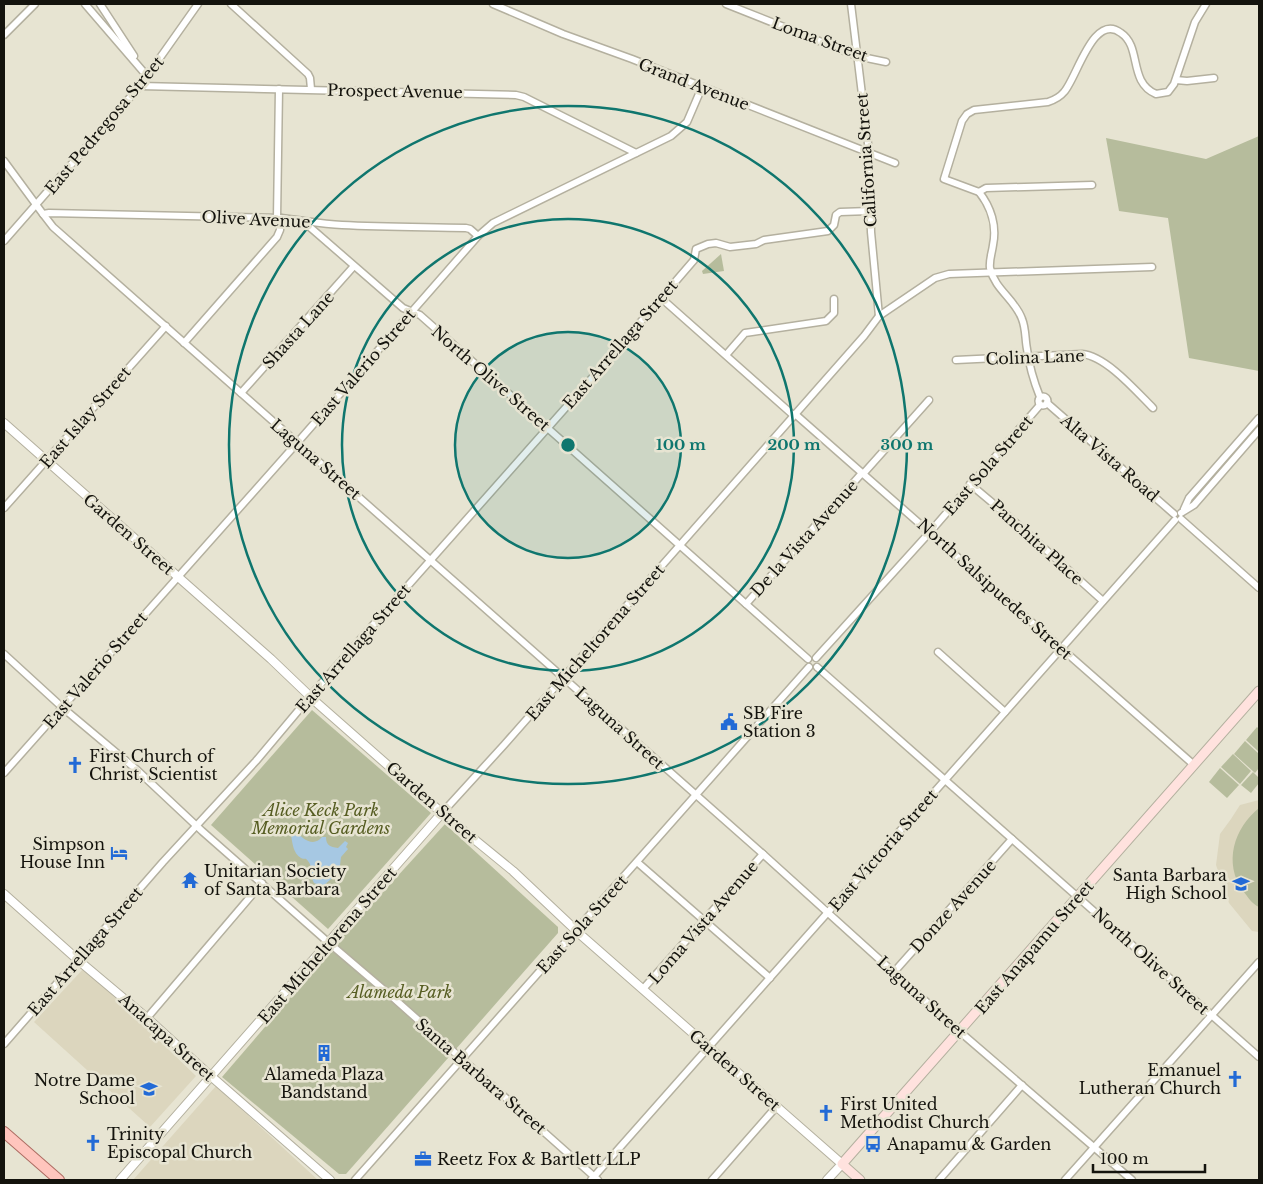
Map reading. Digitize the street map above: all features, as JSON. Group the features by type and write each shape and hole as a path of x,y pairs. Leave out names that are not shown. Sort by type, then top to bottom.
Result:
{"main road":[{"name":"East Anapamu Street","path":"842,1164 1259,691"},
{"path":"4,1132 59,1180"},
{"name":"Garden Street","path":"842,1164 860,1180"}],"street":[{"path":"4,35 35,4"},
{"path":"86,4 147,76"},
{"path":"100,4 147,76"},
{"name":"East Pedregosa Street","path":"4,242 140,86 198,4"},
{"path":"231,4 308,74 311,89"},
{"name":"Grand Avenue","path":"494,4 563,34 895,163"},
{"name":"Loma Street","path":"726,4 857,56 886,62"},
{"name":"California Street","path":"851,4 869,152 870,211 879,316"},
{"path":"1042,402 1028,356 1022,318 1018,310 999,288 992,272 990,262 994,240 993,220 987,203 979,192 944,179 962,121 967,114 978,110 1048,102 1057,98 1067,89 1092,41 1102,31 1113,29 1127,37 1138,76 1146,86 1153,92 1160,94 1168,92 1176,80 1195,22 1206,4"},
{"path":"1176,80 1187,81 1214,78"},
{"name":"Prospect Avenue","path":"140,86 516,94 636,153"},
{"name":"East Valerio Street","path":"4,773 177,576 298,443 478,236 493,223 671,136 687,122 702,87"},
{"path":"184,342 277,238 280,230 279,89"},
{"path":"4,161 43,214"},
{"path":"979,192 986,188 1092,185"},
{"name":"East Arrellaga Street","path":"4,1044 163,862 256,761 310,696 607,361 694,260 696,249 708,244 716,243 730,247 828,231 834,225 836,214 840,212 870,211"},
{"name":"Olive Avenue","path":"43,214 49,212 279,218 340,225 466,228 478,236"},
{"name":"Laguna Street","path":"43,214 53,227 763,854 959,1031 1132,1180"},
{"name":"North Olive Street","path":"304,222 403,308 420,315 808,659"},
{"name":"Shasta Lane","path":"241,393 354,266"},
{"name":"East Micheltorena Street","path":"120,1180 864,336 879,316 935,278 949,274 1152,266"},
{"name":"North Salsipuedes Street","path":"661,298 1194,765"},
{"path":"726,355 745,333 826,321 834,313 834,299"},
{"name":"East Islay Street","path":"4,508 166,326"},
{"name":"Colina Lane","path":"956,360 1082,354 1096,357 1153,408"},
{"name":"De la Vista Avenue","path":"746,604 929,400"},
{"name":"East Sola Street","path":"816,658 930,532 1042,402"},
{"name":"Alta Vista Road","path":"1042,402 1179,515 1259,588"},
{"name":"East Victoria Street","path":"594,1179 1179,515 1188,498 1259,418"},
{"name":"Garden Street","path":"4,423 442,813 513,871 576,930 842,1164"},
{"name":"East Victoria Street","path":"1179,515 1194,505 1259,430"},
{"name":"Panchita Place","path":"970,484 1103,601"},
{"path":"938,652 1005,712"},
{"name":"Santa Barbara Street","path":"4,654 63,708 137,770 262,884 390,995 461,1060 546,1133 594,1179"},
{"path":"811,657 816,658 818,662 816,667 809,667 808,659 811,657"},
{"name":"East Sola Street","path":"355,1180 809,667"},
{"name":"North Olive Street","path":"816,667 1259,1057"},
{"name":"Donze Avenue","path":"894,972 1012,839"},
{"name":"Loma Vista Avenue","path":"643,989 763,854"},
{"path":"637,862 770,978"},
{"path":"147,1018 262,884"},
{"name":"Anacapa Street","path":"4,894 330,1180"},
{"path":"1065,1180 1259,962"},
{"path":"938,1180 1022,1085"},
{"path":"712,1180 777,1106"},
{"name":"East Anapamu Street","path":"827,1180 842,1164"}],"shaded area":[{"name":"Santa Barbara High School","path":"1259,800 1259,932 1252,931 1229,903 1216,865 1220,834 1240,805"},
{"path":"84,968 196,1076 150,1127 34,1022"},
{"path":"216,1086 318,1180 133,1180"}],"green space":[{"path":"1259,136 1259,371 1189,358 1168,218 1119,211 1106,138 1206,159"},
{"path":"721,254 724,271 703,274 702,271"},
{"name":"Alice Keck Park Memorial Gardens","path":"312,710 431,813 328,929 211,825"},
{"path":"1257,727 1259,729 1259,752 1246,740"},
{"path":"1245,741 1259,754 1259,768 1255,773 1234,754"},
{"path":"1233,754 1251,771 1240,784 1221,767"},
{"path":"1220,768 1239,785 1227,798 1209,782"},
{"path":"1253,772 1259,778 1259,783 1251,793 1241,785"},
{"path":"1259,808 1259,907 1248,898 1237,880 1233,858 1234,846 1243,825"},
{"name":"Alameda Park","path":"445,824 558,927 558,933 346,1174 339,1174 222,1077 343,936"}],"water":[{"path":"296,831 302,837 312,842 326,837 328,844 335,848 338,848 345,841 348,843 346,847 348,849 341,857 339,874 323,886 314,883 310,864 306,859 298,856 292,844 291,834"}],"place":[{"name":"SB Fire Station 3","path":"729,722"},
{"name":"First Church of Christ, Scientist","path":"75,765"},
{"name":"Simpson House Inn","path":"119,853"},
{"name":"Unitarian Society of Santa Barbara","path":"190,880"},
{"name":"Santa Barbara High School","path":"1241,884"},
{"name":"Alameda Plaza Bandstand","path":"324,1053"},
{"name":"Emanuel Lutheran Church","path":"1235,1079"},
{"name":"Notre Dame School","path":"149,1089"},
{"name":"First United Methodist Church","path":"826,1113"},
{"name":"Trinity Episcopal Church","path":"93,1143"},
{"name":"Anapamu & Garden","path":"873,1144"},
{"name":"Reetz Fox & Bartlett LLP","path":"423,1159"}]}
